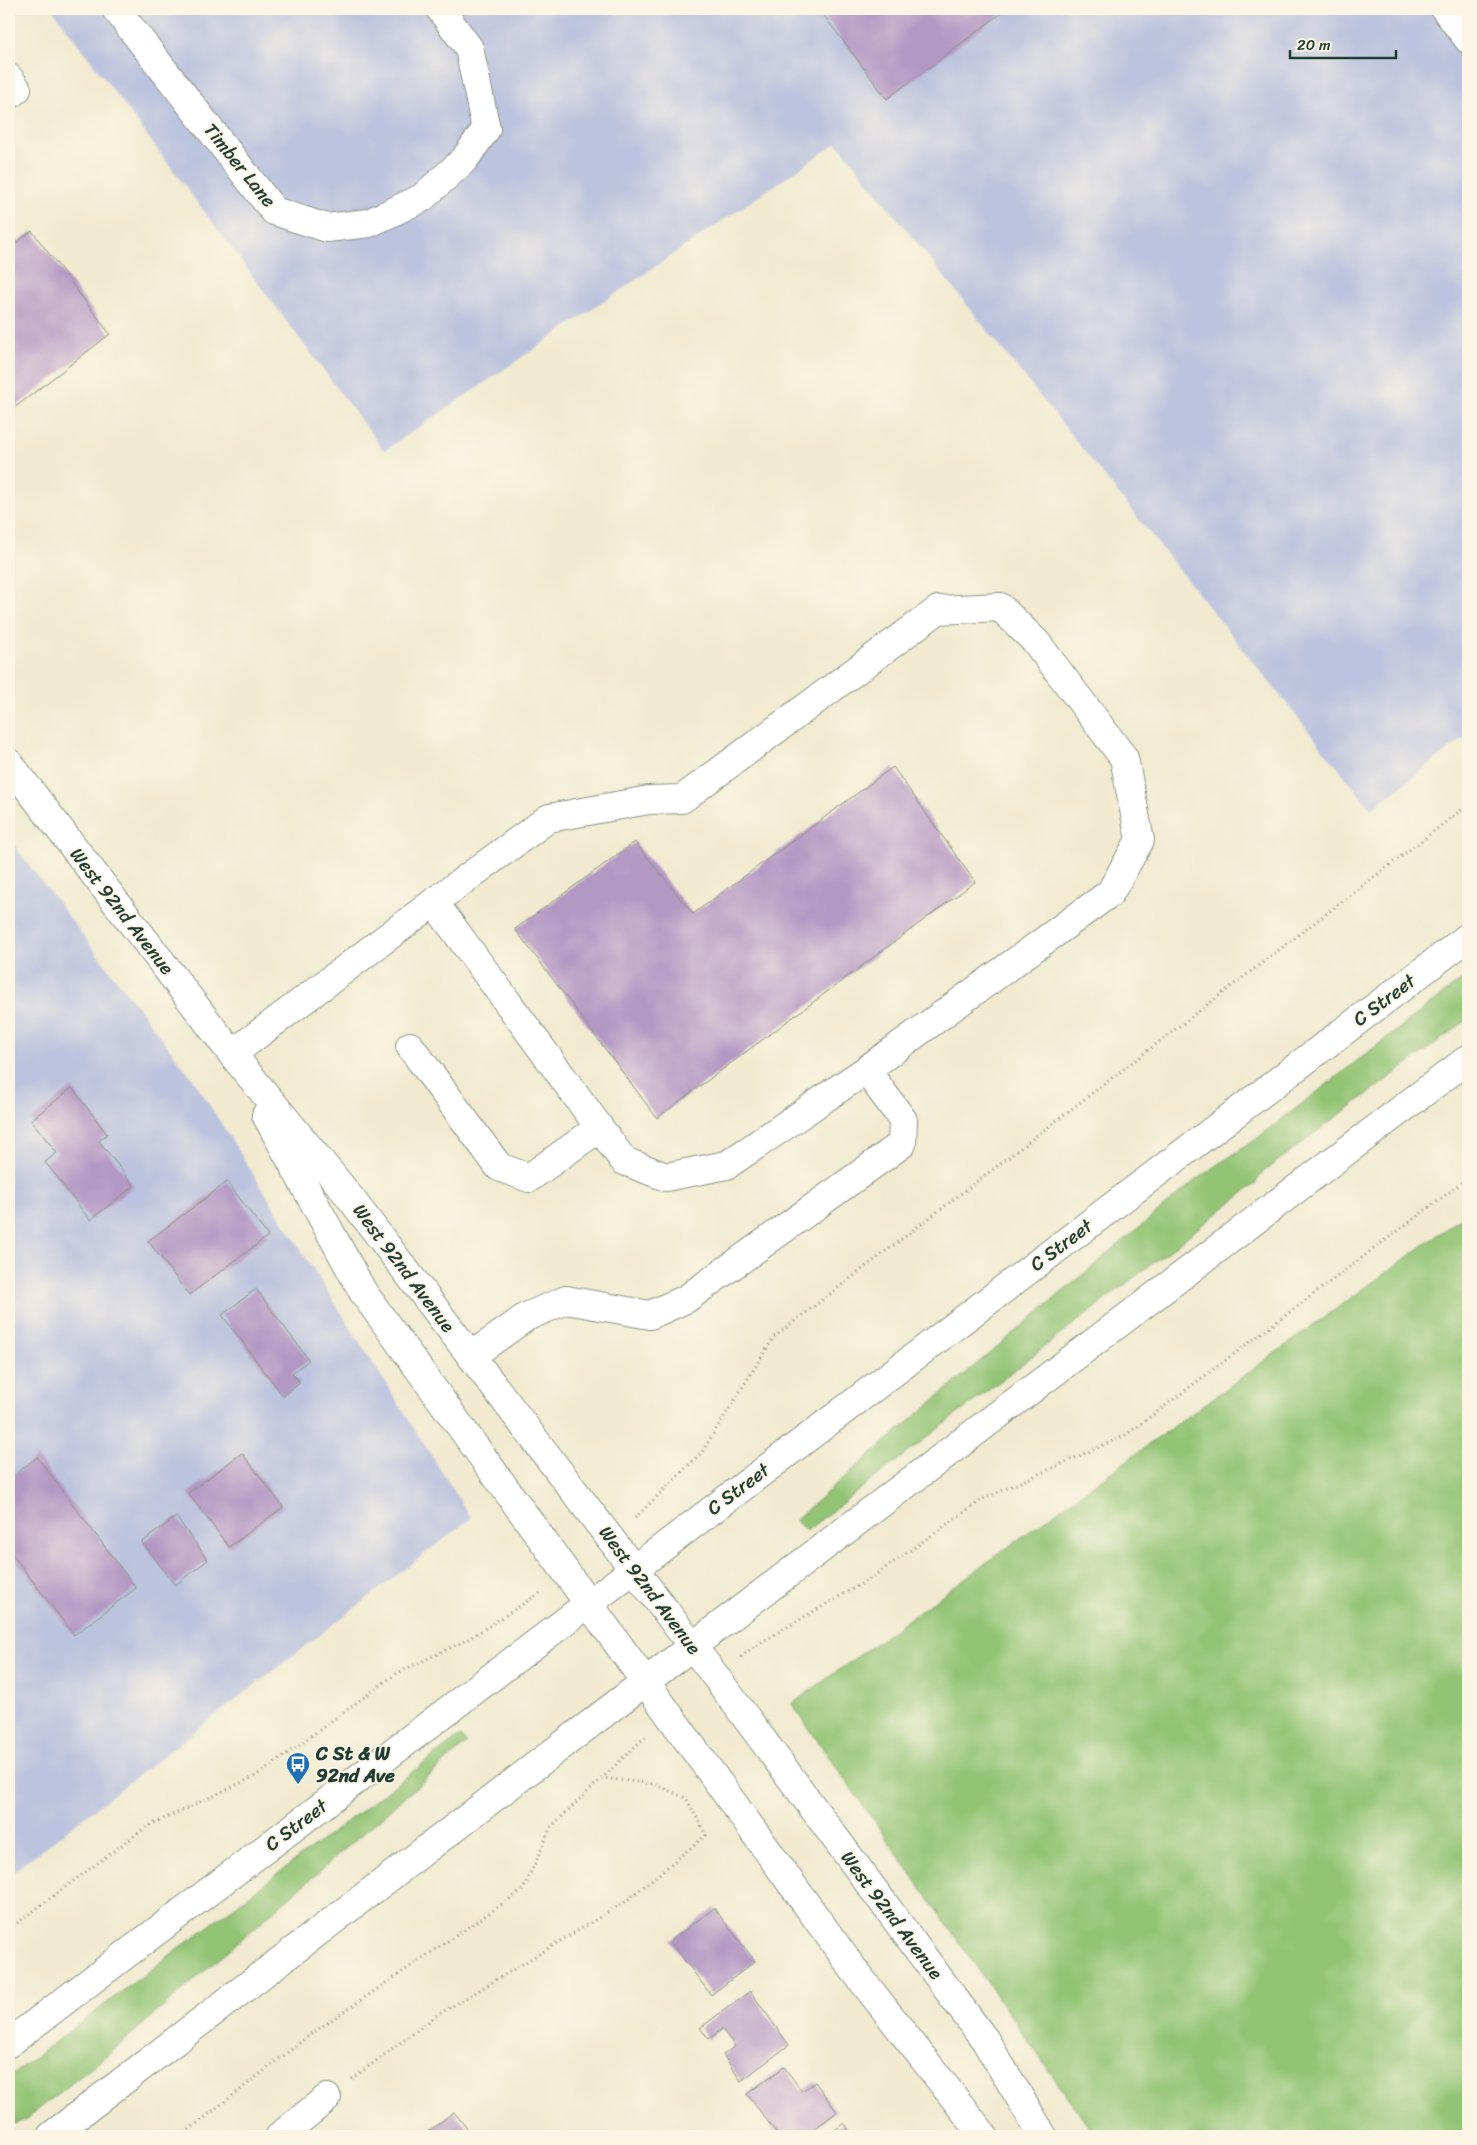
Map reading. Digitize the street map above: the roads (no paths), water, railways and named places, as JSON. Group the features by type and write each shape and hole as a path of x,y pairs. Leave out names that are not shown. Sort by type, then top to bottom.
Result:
{"main road":[{"name":"Timber Lane","path":"116,9 274,211 327,228 369,224 422,198 464,160 486,129 469,48 440,9"},
{"path":"1445,9 1468,39"},
{"path":"9,78 17,89 9,95"},
{"path":"234,1056 434,902 548,818 649,800 682,799 938,610 1000,608 1036,642 1124,758 1140,840 1110,893 866,1070 727,1165 666,1177 624,1161 434,902"},
{"name":"West 92nd Avenue","path":"9,763 234,1056 345,1191 634,1568 985,2040 1043,2136"},
{"name":"C Street","path":"9,2043 1468,937"},
{"path":"410,1046 498,1167 529,1178 599,1128"},
{"name":"West 92nd Avenue","path":"234,1056 363,1292 854,1970 984,2136"},
{"path":"51,2136 645,1682 1468,1059"},
{"path":"471,1356 526,1318 566,1300 650,1315 686,1299 902,1144 903,1120 866,1070"},
{"path":"280,2136 328,2098"}],"place":[{"name":"C St & W 92nd Ave","path":"298,1785"}]}
